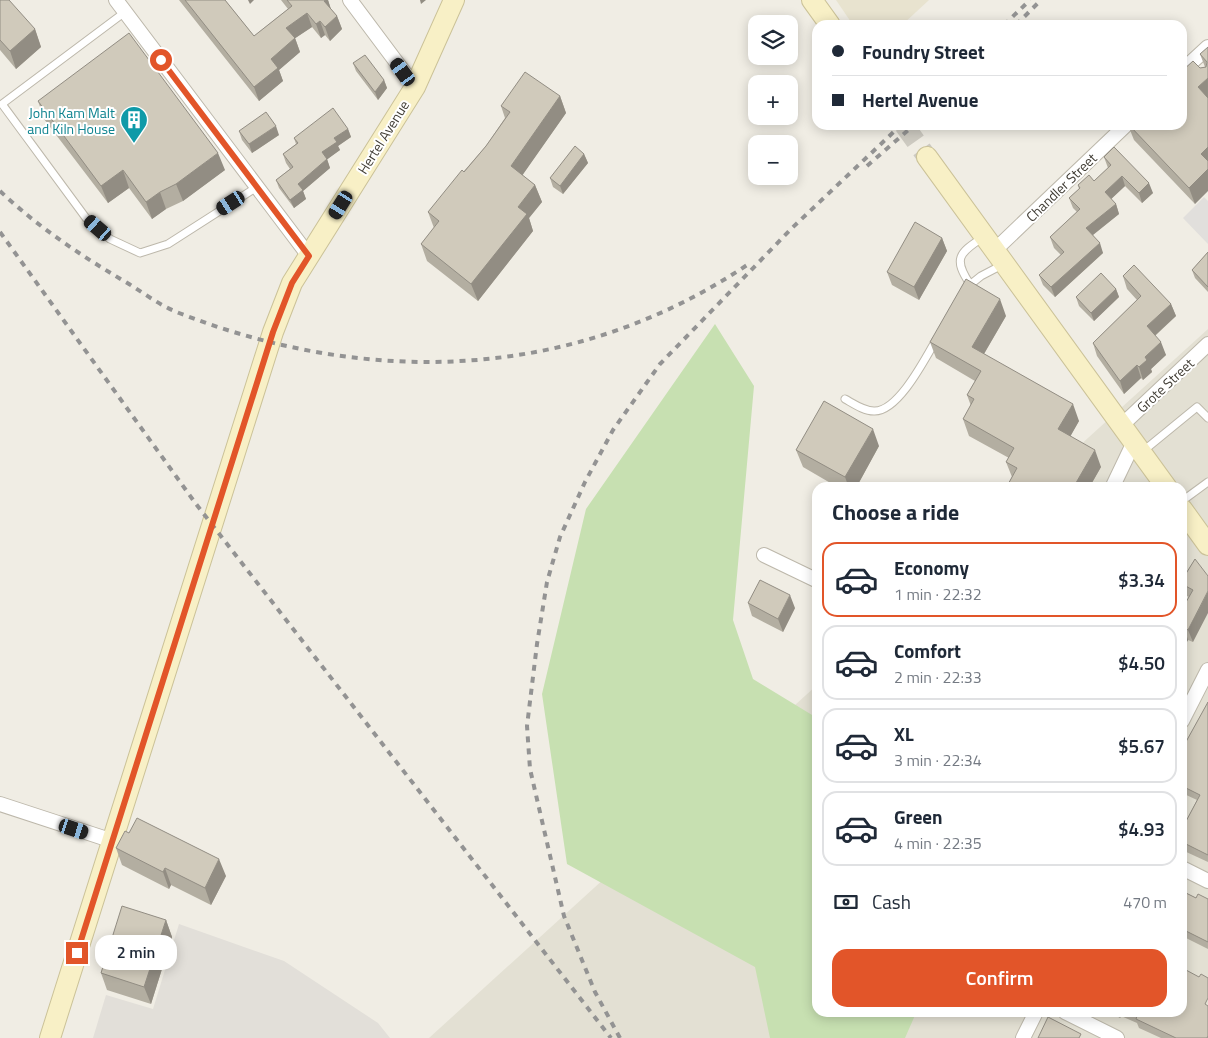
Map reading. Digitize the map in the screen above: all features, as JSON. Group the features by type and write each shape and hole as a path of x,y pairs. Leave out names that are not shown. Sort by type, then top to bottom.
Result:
{"street":[{"path":"116,0 309,256"},
{"path":"350,0 414,87"},
{"name":"Hertel Avenue","path":"50,1038 273,332 292,283 414,87 454,0"},
{"path":"812,0 826,20"},
{"path":"1190,67 1208,47"},
{"name":"Chandler Street","path":"996,249 1121,130"},
{"path":"928,156 1163,482"},
{"name":"Grote Street","path":"1122,426 1208,344"},
{"path":"1116,482 1138,447"},
{"path":"1187,516 1208,545"},
{"path":"764,555 812,579"},
{"path":"1187,711 1208,670"},
{"path":"0,804 113,841"},
{"path":"1187,870 1208,881"},
{"path":"1023,1038 1034,1017"},
{"path":"1075,1017 1117,1038"}],"lane":[{"path":"125,12 2,104 86,218 110,239 140,253 168,244 257,187"},
{"path":"959,297 996,249"},
{"path":"970,284 961,270 959,262 962,252 996,249"},
{"path":"845,400 872,411 881,410 891,405 922,364 940,333"},
{"path":"1138,447 1197,407 1208,418"},
{"path":"1187,497 1208,482"}],"shaded area":[{"path":"836,0 929,0 907,20 850,20"},
{"path":"1204,197 1208,201 1208,244 1183,218"},
{"path":"1208,329 1208,1038 429,1038 812,690 812,1017 1187,1017 1187,482 1040,482"},
{"path":"179,924 284,961 378,1023 390,1038 93,1038 106,995 153,1009"}],"green space":[{"path":"715,324 754,386 733,620 753,679 812,715 812,1017 914,1017 905,1038 770,1038 755,967 567,864 542,694 586,509"}],"building":[{"path":"0,0 9,0 35,29 10,51 0,40"},
{"path":"185,0 225,0 254,36 292,6 287,0 326,0 324,1 337,16 325,27 320,21 316,24 307,13 286,28 295,38 271,59 278,68 254,87"},
{"name":"John Kam Malt and Kiln House","path":"129,33 218,153 176,184 146,202 123,170 101,186 38,101"},
{"path":"1208,47 1208,78 1198,87 1208,98 1208,147 1201,154 1208,161 1208,169 1189,188 1134,130 1187,130 1187,66 1193,61 1200,68 1206,67 1207,62 1200,54"},
{"path":"365,55 384,80 375,92 353,63"},
{"path":"525,72 560,96 511,166 535,185 518,207 527,214 471,284 421,244 439,221 428,212 462,170 464,172 486,146 510,112 501,106"},
{"path":"333,108 348,129 334,138 337,142 322,152 327,159 298,184 303,190 290,200 276,180 293,167 283,154 298,143 294,138"},
{"path":"266,112 276,126 249,144 239,131"},
{"path":"575,146 584,154 560,186 550,178"},
{"path":"1114,147 1149,183 1139,193 1122,176 1105,192 1116,204 1086,228 1100,243 1051,287 1039,275 1064,252 1050,237 1080,209 1069,198 1080,188 1078,185 1089,175 1094,181 1111,165 1104,157"},
{"path":"915,222 942,238 914,287 887,272"},
{"path":"1208,252 1208,287 1192,270"},
{"path":"1134,265 1171,304 1147,326 1161,342 1145,357 1147,360 1139,367 1137,365 1120,381 1093,343 1141,296 1123,276"},
{"path":"1101,273 1116,289 1091,313 1076,297"},
{"path":"966,279 1000,299 972,347 1073,404 1058,429 1095,450 1076,482 1009,482 1017,468 1006,462 1014,448 963,419 974,399 967,395 981,371 930,342"},
{"path":"824,401 873,429 845,477 796,450"},
{"path":"1195,559 1208,576 1208,591 1188,630 1187,600 1193,590 1187,587 1187,572"},
{"path":"760,580 790,595 778,619 748,603"},
{"path":"1208,702 1208,855 1187,844 1187,819 1200,795 1187,788 1187,740"},
{"path":"137,818 219,859 205,888 165,868 163,872 116,848 125,831 129,833"},
{"path":"1187,894 1196,898 1198,894 1208,899 1208,942 1187,932"},
{"path":"122,906 166,920 144,987 101,973"},
{"path":"1187,971 1199,977 1201,974 1208,978 1208,998 1205,1004 1208,1006 1207,1038 1176,1038 1136,1019 1137,1017 1187,1017"},
{"path":"1048,1017 1081,1034 1079,1038 1038,1038"}],"tunnel":[{"path":"908,130 927,157"}],"railway":[{"path":"1009,20 1030,0"},
{"path":"1021,20 1041,0"},
{"path":"620,1038 595,992 564,916 530,769 527,726 537,644 547,582 560,537 585,482 613,430 660,364 792,228 896,130"},
{"path":"867,166 908,130"},
{"path":"0,191 62,241 153,300 179,313 252,337 325,353 398,361 471,360 543,350 614,331 683,302 750,263"},
{"path":"0,232 196,504 611,1038"}],"place":[{"name":"John Kam Malt and Kiln House","path":"134,144"}],"route":[{"path":"77,953 273,332 292,283 309,256 161,60"}]}
